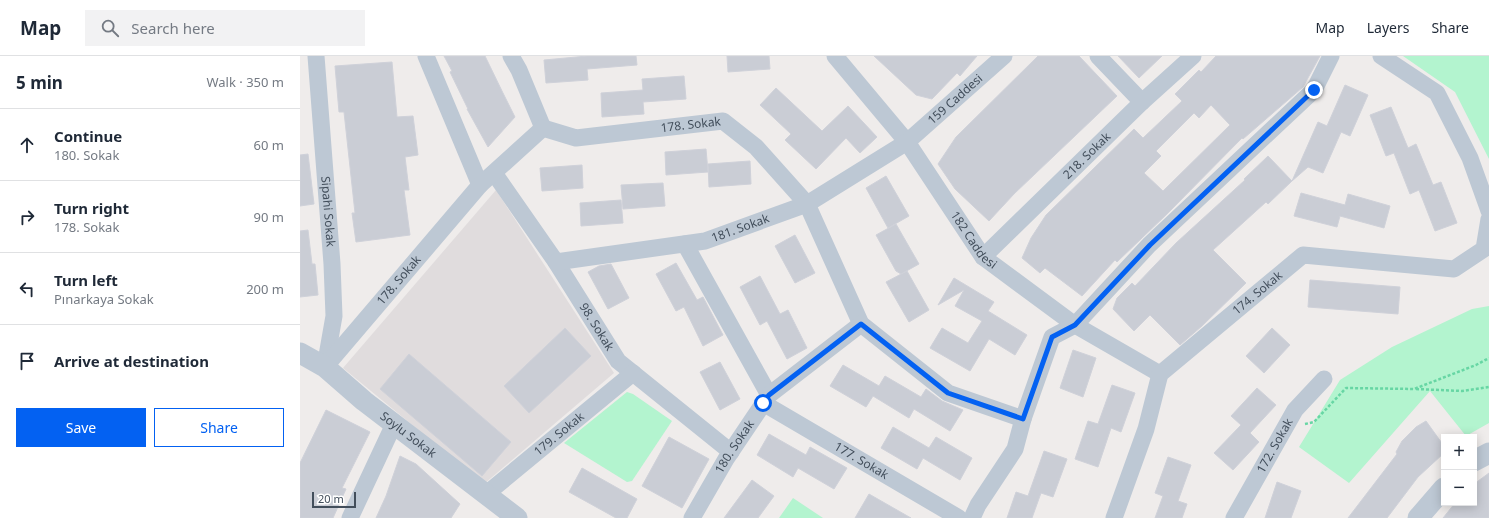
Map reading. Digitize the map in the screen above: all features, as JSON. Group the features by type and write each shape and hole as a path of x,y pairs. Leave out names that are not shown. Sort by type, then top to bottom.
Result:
{"street":[{"name":"Sipahi Sokak","path":"316,56 332,264 334,316 325,367"},
{"path":"426,56 480,185"},
{"path":"511,56 519,70 543,128"},
{"name":"182 Caddesi","path":"835,56 907,142 983,257 1075,325 1160,374"},
{"name":"159 Caddesi","path":"907,142 1004,56"},
{"path":"1098,56 1142,102"},
{"name":"218. Sokak","path":"983,257 1142,102 1193,56"},
{"path":"972,518 978,505 1015,448 1023,419 1052,337 1075,325 1150,245 1314,90 1331,56"},
{"path":"1381,56 1438,93 1470,158 1489,210"},
{"name":"178. Sokak","path":"325,367 480,185 543,128 576,138 723,121 756,147 807,204 861,324 948,393 1023,419"},
{"name":"181. Sokak","path":"556,262 706,241 807,204 907,142"},
{"name":"98. Sokak","path":"494,173 556,262 618,361 731,452"},
{"name":"174. Sokak","path":"1160,374 1303,255 1454,269 1484,249 1489,219"},
{"path":"685,244 766,399"},
{"name":"180. Sokak","path":"692,518 731,452 766,399 861,324"},
{"name":"Soylu Sokak","path":"300,353 325,367 364,401 517,518"},
{"name":"179. Sokak","path":"485,495 633,373"},
{"path":"1114,518 1146,429 1160,374"},
{"name":"172. Sokak","path":"1234,518 1295,410 1324,379"},
{"name":"177. Sokak","path":"766,399 960,518"},
{"path":"350,518 394,424"},
{"path":"1477,459 1489,453"},
{"path":"1418,518 1441,491"}],"path":[{"path":"1414,389 1476,365 1489,358"},
{"path":"1284,429 1314,422 1346,388 1462,391 1489,387"}],"shaded area":[{"path":"496,190 614,373 484,484 343,368"}],"green space":[{"path":"1403,56 1489,56 1489,159 1455,92"},
{"path":"1489,306 1489,423 1470,434 1464,434 1430,391 1349,483 1299,447 1340,380 1392,347 1472,309"},
{"path":"627,392 633,394 672,421 632,481 627,482 564,443"},
{"path":"793,498 823,518 779,518"}],"building":[{"path":"444,56 485,56 515,117 488,147 467,109 450,72 452,71"},
{"path":"587,56 636,56 637,65 587,69 588,80 546,83 544,60"},
{"path":"727,56 769,56 770,69 728,72"},
{"path":"874,56 977,56 960,76 957,73 932,99 916,95"},
{"path":"1038,56 1079,56 1117,96 1014,194 989,221 955,189 938,164 956,137"},
{"path":"1118,56 1162,56 1139,78"},
{"path":"1216,56 1320,56 1303,87 1243,139 1242,138 1167,214 1117,262 1115,260 1082,296 1045,268 1040,273 1022,258 1031,238 1046,215 1134,129 1143,138 1182,101 1175,94 1199,70 1201,72","holes":["1211,105 1230,125 1163,191 1144,173 1161,156 1156,151 1194,113 1199,118"]},
{"path":"392,62 397,117 413,116 418,155 405,157 409,190 404,190 410,235 356,242 352,213 355,213 344,112 339,112 335,66"},
{"path":"684,76 686,99 643,102 644,114 602,117 601,93 643,90 642,79"},
{"path":"1345,85 1368,95 1350,136 1341,132 1323,173 1308,167 1292,181 1318,122 1327,126"},
{"path":"776,88 822,131 848,106 877,137 860,153 846,138 816,169 785,140 791,134 760,105"},
{"path":"1391,107 1408,148 1416,144 1433,185 1441,182 1457,223 1435,231 1419,190 1410,194 1394,153 1386,156 1370,115"},
{"path":"706,149 708,172 666,175 665,152"},
{"path":"308,154 314,204 300,206 300,155"},
{"path":"1268,156 1292,181 1268,204 1266,202 1213,250 1246,283 1202,326 1180,345 1150,315 1134,331 1113,309 1117,298 1132,283 1135,286 1176,243 1245,180 1244,179"},
{"path":"750,161 751,184 709,187 708,164"},
{"path":"582,165 583,188 542,191 540,168"},
{"path":"886,176 909,216 888,228 866,188"},
{"path":"663,183 665,206 623,209 621,185"},
{"path":"1301,193 1345,205 1348,194 1390,206 1384,228 1340,216 1337,227 1294,216"},
{"path":"621,200 623,223 581,226 580,203"},
{"path":"896,224 919,264 901,274 896,271 876,235"},
{"path":"308,230 312,264 315,264 318,295 300,297 300,231"},
{"path":"795,235 815,273 795,283 775,246"},
{"path":"676,263 697,300 703,297 723,335 703,346 684,307 676,311 656,274"},
{"path":"611,264 629,298 608,309 588,272 599,266"},
{"path":"907,271 929,310 909,322 886,282"},
{"path":"760,276 780,314 788,310 807,348 787,359 767,321 760,325 740,287"},
{"path":"954,278 994,302 988,311 1027,335 1015,355 989,339 970,371 930,348 942,328 968,343 982,321 955,306 964,290 938,305"},
{"path":"1310,280 1400,287 1398,314 1308,307"},
{"path":"565,328 591,356 529,413 504,386"},
{"path":"1272,328 1290,345 1264,373 1246,356"},
{"path":"1073,350 1096,358 1083,397 1060,388"},
{"path":"409,354 511,442 482,476 380,389"},
{"path":"720,362 740,399 720,410 700,372"},
{"path":"843,365 879,386 885,376 921,397 926,389 942,401 963,410 950,431 914,409 909,418 873,396 866,407 830,386"},
{"path":"1112,385 1135,393 1121,432 1111,428 1098,467 1075,459 1088,421 1098,424"},
{"path":"1257,388 1276,405 1250,433 1259,442 1233,470 1214,453 1241,425 1231,416"},
{"path":"326,410 370,432 342,488 346,489 333,518 300,518 300,463"},
{"path":"1426,421 1441,442 1441,456 1418,477 1387,518 1348,518 1397,454 1396,452 1402,441 1416,427"},
{"path":"893,427 929,448 936,437 972,458 960,480 923,458 917,469 881,448"},
{"path":"769,434 806,455 810,447 847,468 834,489 798,468 793,477 757,455"},
{"path":"669,437 709,459 682,508 642,486"},
{"path":"1044,451 1067,459 1053,497 1041,493 1032,518 1007,518 1016,492 1028,496"},
{"path":"400,456 416,464 460,504 451,518 376,518 386,496"},
{"path":"1168,457 1191,465 1178,501 1187,504 1182,518 1155,518 1163,496 1155,493"},
{"path":"582,468 637,499 627,518 616,518 569,492"},
{"path":"1489,473 1489,518 1443,518 1453,506 1477,506 1477,482"},
{"path":"752,480 774,496 758,518 724,518"},
{"path":"1277,482 1301,491 1291,518 1265,518"},
{"path":"869,494 911,518 855,518"}],"route":[{"path":"763,403 769,395 861,324 948,393 1023,419 1052,337 1075,325 1150,245 1314,90"}]}
